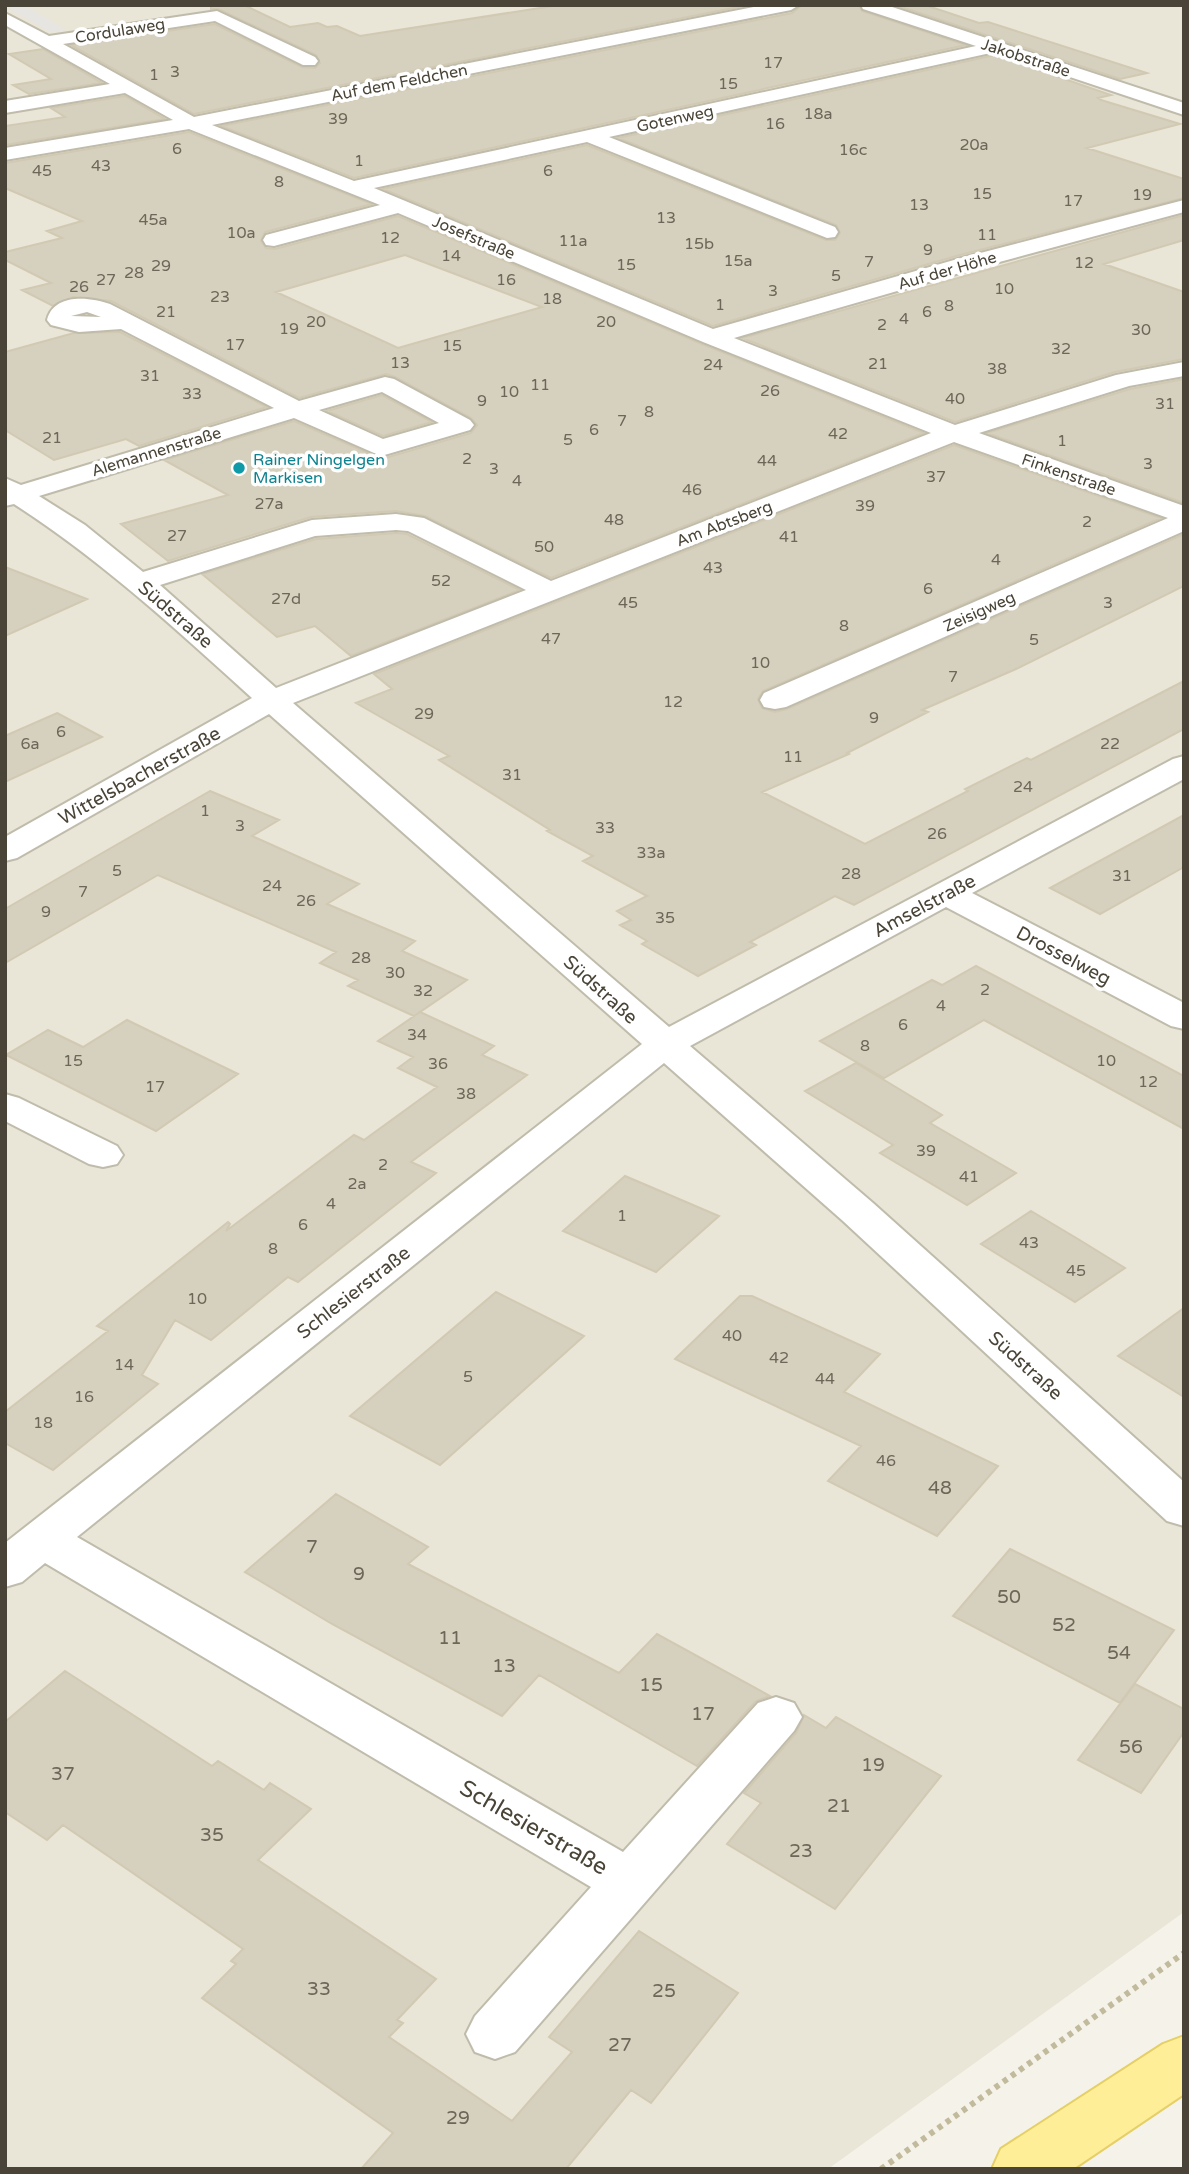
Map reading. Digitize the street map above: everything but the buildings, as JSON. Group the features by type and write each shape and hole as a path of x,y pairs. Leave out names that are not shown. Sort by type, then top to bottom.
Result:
{"main road":[{"path":"1022,2169 1180,2066"}],"street":[{"name":"Jakobstraße","path":"869,5 1184,108"},
{"name":"Auf dem Feldchen","path":"5,154 191,123 776,6"},
{"name":"Cordulaweg","path":"47,41 217,16 309,61"},
{"name":"Josefstraße","path":"5,18 191,123 354,187 711,337 954,433"},
{"name":"Gotenweg","path":"354,187 996,47"},
{"path":"5,107 128,87"},
{"path":"590,136 827,232"},
{"path":"274,240 400,206"},
{"name":"Auf der Höhe","path":"711,337 1184,206"},
{"name":"Alemannenstraße","path":"9,492 296,409 385,384 461,425 381,448 296,409 125,322"},
{"name":"Am Abtsberg","path":"272,700 954,433 1125,380 1184,369"},
{"name":"Finkenstraße","path":"954,433 1184,514"},
{"name":"Südstraße","path":"9,492 75,531 141,582 664,1045 858,1212 1184,1509"},
{"name":"Zeisigweg","path":"775,700 1184,521"},
{"path":"141,582 313,528 396,522 414,524 550,591"},
{"name":"Wittelsbacherstraße","path":"5,850 272,700"},
{"name":"Amselstraße","path":"664,1045 1184,766"},
{"name":"Drosselweg","path":"945,893 1184,1017"},
{"name":"Schlesierstraße","path":"628,1882 24,1554 664,1045"},
{"path":"5,1106 103,1154"},
{"name":"Schlesierstraße","path":"495,2035 776,1717"}],"path":[{"path":"881,2169 1184,1953"}],"shaded area":[{"path":"5,5 1184,5 1184,1912 828,2169 5,2169"},
{"path":"23,5 66,30 50,32 7,7"}],"place":[{"name":"Rainer Ningelgen Markisen","path":"239,468"}]}
